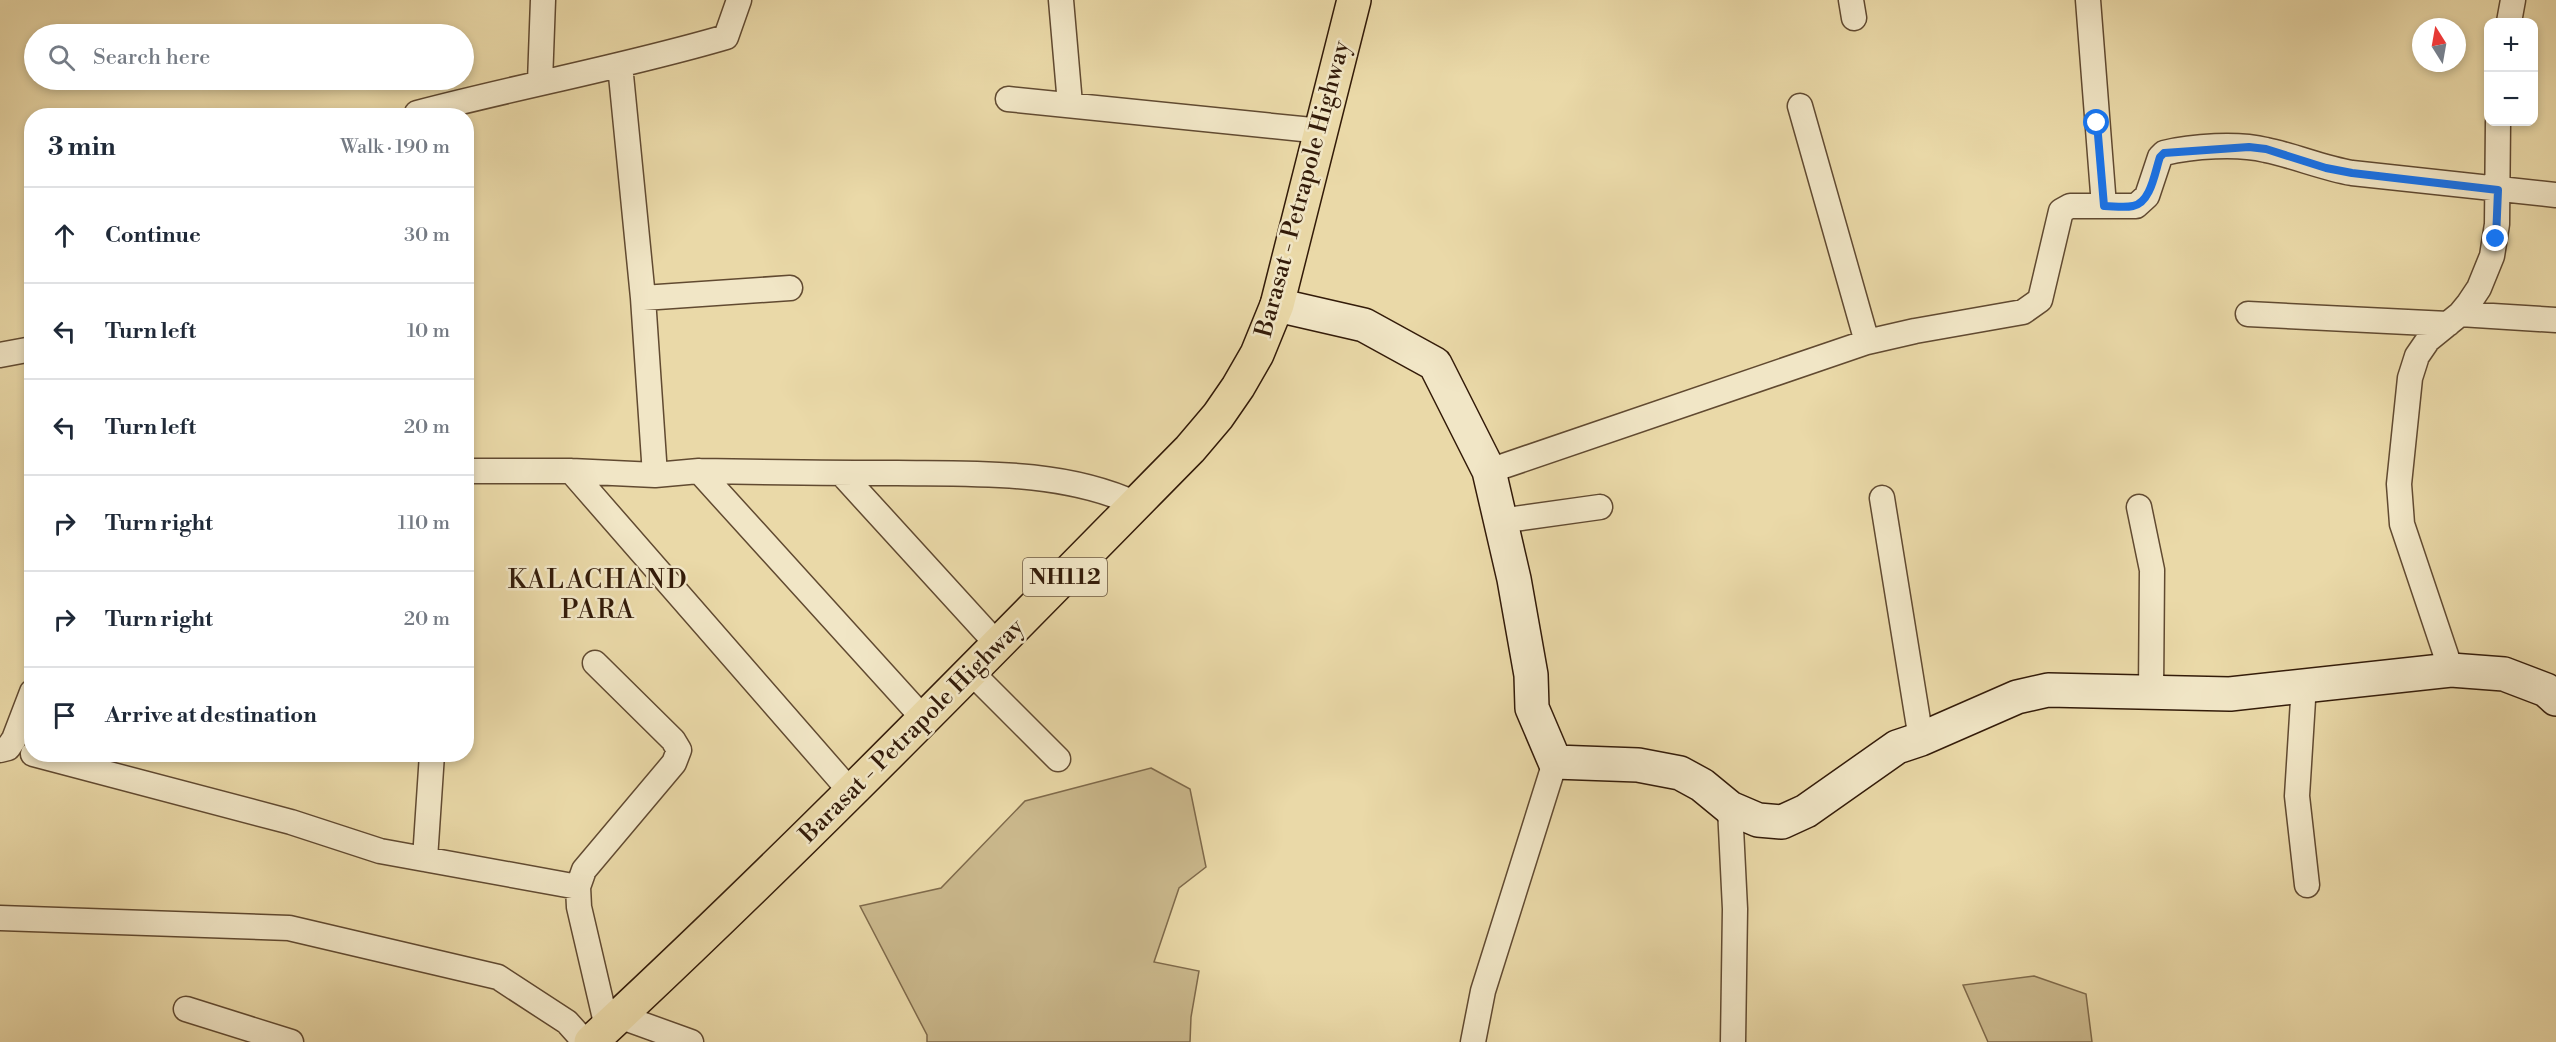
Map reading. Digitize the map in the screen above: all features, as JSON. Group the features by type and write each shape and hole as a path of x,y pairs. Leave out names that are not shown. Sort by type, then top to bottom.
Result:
{"highway":[{"name":"Barasat - Petrapole Highway","path":"601,1032 685,955 851,792 1190,449 1218,416 1257,354 1276,305 1354,0"}],"street":[{"path":"540,82 543,0"},
{"path":"437,108 540,82 660,56 726,37 738,0"},
{"path":"1061,0 1070,104"},
{"path":"2088,0 2104,206"},
{"path":"2510,18 2513,0"},
{"path":"620,65 642,298 655,475"},
{"path":"1008,99 1322,131"},
{"path":"1800,106 1867,342"},
{"path":"2451,670 2402,524 2399,484 2410,378 2417,356 2428,340 2454,319 2479,288 2493,256 2498,190 2498,126"},
{"path":"1489,471 1867,342 2023,312 2040,300 2061,211 2070,206 2136,206 2147,196 2160,157 2164,153 2229,147 2266,149 2326,168 2352,173 2556,195"},
{"path":"642,298 790,288"},
{"path":"1276,305 1364,325 1435,364 1489,471 1514,579 1529,664 1532,708 1555,762 1483,991 1473,1042"},
{"path":"2248,314 2556,320"},
{"path":"0,355 24,350"},
{"path":"474,471 571,471 655,475 699,471 963,474 1014,477 1095,488 1136,504"},
{"path":"571,471 851,792"},
{"path":"699,471 924,719"},
{"path":"841,473 998,645"},
{"path":"1882,498 1921,739"},
{"path":"1500,521 1600,507"},
{"path":"2139,507 2152,570 2151,692"},
{"path":"595,663 673,740 679,750 674,763 584,870 579,887 579,907 601,1032"},
{"path":"1555,762 1638,765 1680,773 1702,785 1730,808 1758,820 1782,822 1806,811 1897,747 1921,739 2016,697 2048,690 2230,693 2451,670 2504,674 2546,690 2556,699"},
{"path":"971,672 1058,759"},
{"path":"2304,684 2297,796 2307,885"},
{"path":"4,749 14,739 24,713"},
{"path":"4,749 24,753"},
{"path":"62,762 291,822 380,851 579,887"},
{"path":"425,859 431,762"},
{"path":"1730,808 1735,909 1733,1042"},
{"path":"0,918 289,928 498,977 567,1022 601,1032 691,1042"},
{"path":"186,1009 291,1042"}],"shaded area":[{"path":"1151,768 1190,789 1206,867 1179,888 1154,962 1199,971 1191,1017 1190,1042 927,1042 927,1035 860,906 941,888 1025,801"},
{"path":"2034,976 2086,994 2092,1042 1988,1042 1963,985"}],"district":[{"name":"KALACHAND PARA","path":"598,595"}],"route":[{"path":"2097,123 2104,206 2136,206 2142,201 2147,196 2160,157 2164,153 2249,147 2266,149 2326,168 2352,173 2498,190 2496,239"}]}
